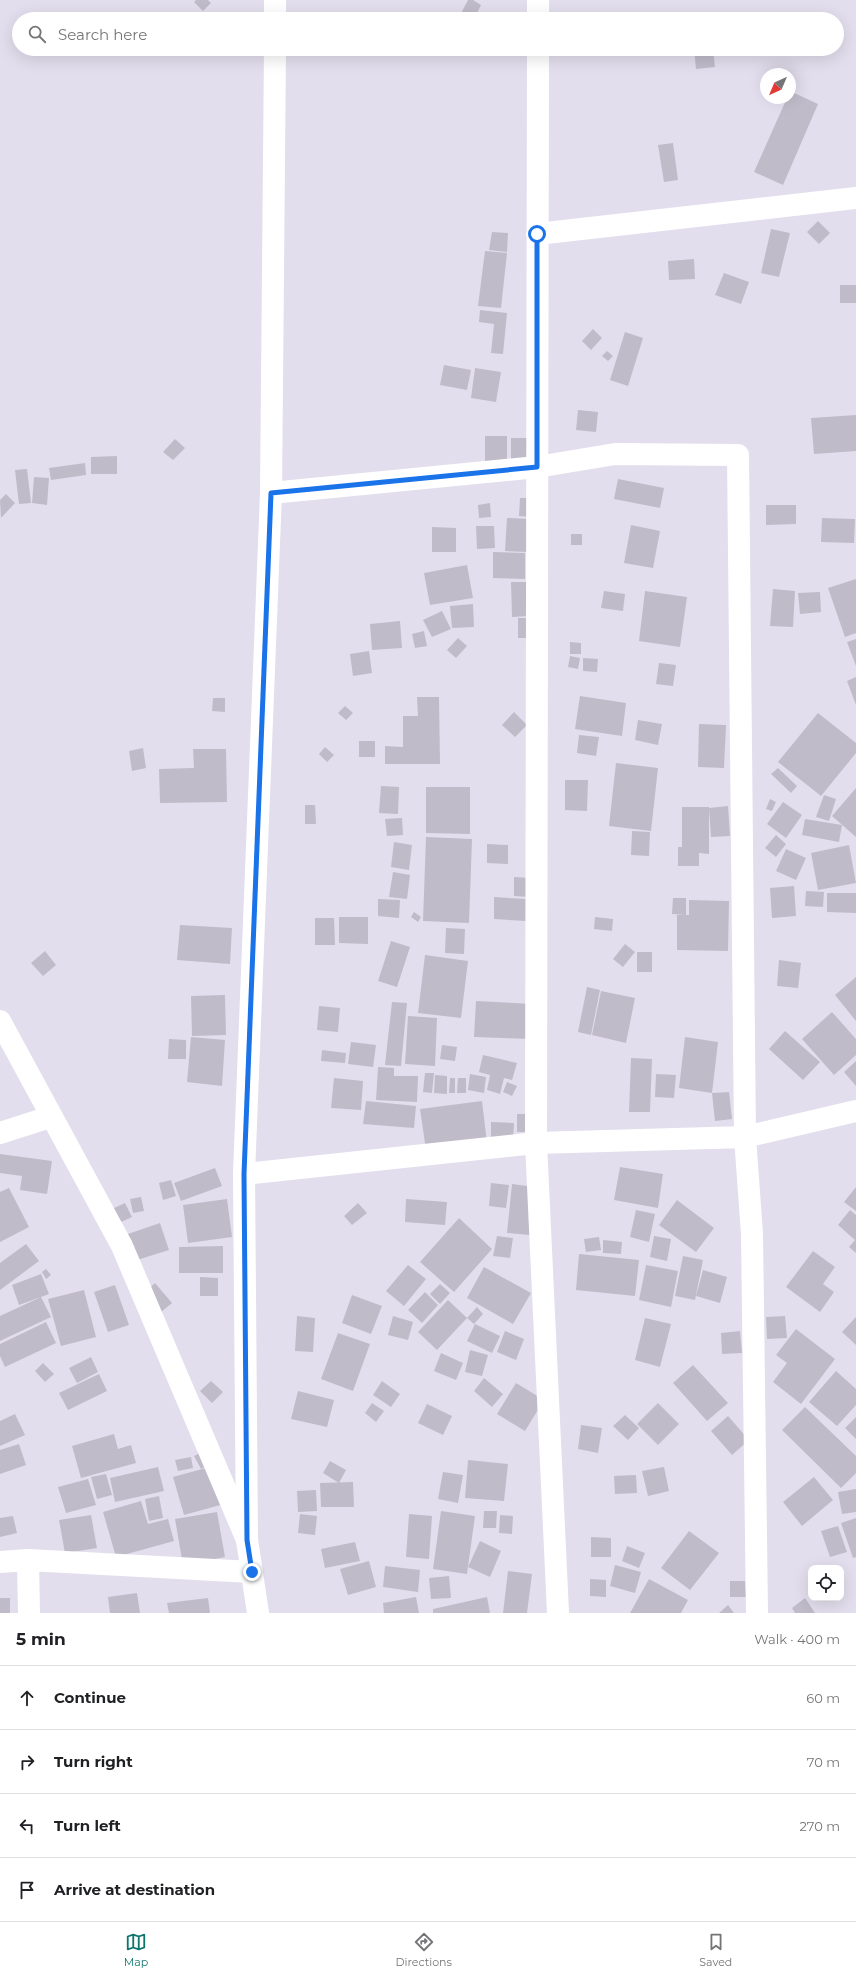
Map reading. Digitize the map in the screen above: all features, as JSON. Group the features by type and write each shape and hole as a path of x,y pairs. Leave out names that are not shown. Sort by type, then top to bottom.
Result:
{"street":[{"path":"275,0 275,12"},
{"path":"538,0 538,12"},
{"path":"258,1613 247,1540 244,1174 271,493 275,56"},
{"path":"538,56 536,1143 558,1613"},
{"path":"537,234 856,198"},
{"path":"271,493 537,467 615,454 738,455 745,1137 752,1234 757,1613"},
{"path":"0,1021 50,1117 122,1246 247,1540"},
{"path":"244,1174 536,1143 745,1137 856,1111"},
{"path":"0,1133 50,1117"},
{"path":"0,1562 28,1560 252,1572"},
{"path":"28,1560 29,1613"}],"building":[{"path":"196,0 208,0 211,3 203,11 194,2"},
{"path":"468,0 473,0 481,5 478,12 462,12"},
{"path":"695,56 714,56 715,67 696,69"},
{"path":"796,94 818,104 783,185 754,172 784,104 796,104"},
{"path":"673,143 678,180 664,182 658,145"},
{"path":"818,221 830,233 819,244 807,232"},
{"path":"771,229 790,233 779,277 761,273"},
{"path":"492,232 508,233 507,252 489,250"},
{"path":"485,251 507,253 501,308 478,306"},
{"path":"694,259 695,279 669,280 668,261"},
{"path":"724,273 749,282 741,304 715,295"},
{"path":"840,285 856,285 856,303 840,303"},
{"path":"480,310 507,313 503,354 491,353 494,324 479,322"},
{"path":"593,329 602,338 591,350 582,341"},
{"path":"625,332 643,338 628,386 610,380"},
{"path":"607,351 613,356 608,361 602,356"},
{"path":"444,365 471,370 467,390 440,385"},
{"path":"475,368 501,372 496,402 471,398"},
{"path":"578,410 598,412 596,432 576,430"},
{"path":"856,415 856,451 814,454 811,418"},
{"path":"485,436 507,436 507,465 485,465"},
{"path":"511,438 534,438 534,464 511,464"},
{"path":"175,439 185,448 173,460 163,452"},
{"path":"117,456 117,474 91,474 91,457"},
{"path":"85,463 86,475 51,480 49,468"},
{"path":"27,469 31,503 19,504 15,470"},
{"path":"34,477 49,478 47,505 32,503"},
{"path":"618,479 664,488 660,508 614,499"},
{"path":"6,494 15,503 1,518 0,500"},
{"path":"520,498 533,498 531,517 519,516"},
{"path":"490,503 491,517 479,518 478,505"},
{"path":"766,505 796,505 796,524 766,525"},
{"path":"507,518 530,519 528,552 505,551"},
{"path":"822,518 855,519 854,543 821,542"},
{"path":"631,525 660,531 653,568 624,563"},
{"path":"476,526 494,526 495,548 477,549"},
{"path":"432,527 456,528 456,552 432,552"},
{"path":"571,534 582,534 582,545 571,545"},
{"path":"493,552 525,553 525,579 493,578"},
{"path":"467,565 473,598 430,605 424,573"},
{"path":"856,579 856,633 845,637 828,588"},
{"path":"511,582 529,582 529,616 512,617"},
{"path":"773,589 795,591 793,627 770,626"},
{"path":"604,591 625,594 623,611 601,608"},
{"path":"645,591 687,597 680,647 639,641"},
{"path":"820,592 821,612 800,614 798,593"},
{"path":"473,604 474,627 452,628 450,606"},
{"path":"442,611 451,629 432,637 423,620"},
{"path":"518,618 529,618 529,638 518,638"},
{"path":"400,621 402,648 372,650 370,624"},
{"path":"424,631 427,646 415,648 412,634"},
{"path":"458,638 467,646 456,658 447,650"},
{"path":"856,639 856,666 847,642"},
{"path":"570,642 581,643 581,654 570,654"},
{"path":"369,651 372,673 353,676 350,654"},
{"path":"570,656 580,658 578,669 568,667"},
{"path":"583,658 598,659 597,672 583,671"},
{"path":"659,663 676,665 673,686 656,684"},
{"path":"856,677 856,705 847,681"},
{"path":"580,696 626,703 622,736 575,729"},
{"path":"417,697 439,697 440,764 385,764 385,746 403,747 403,716 418,716"},
{"path":"213,698 225,698 225,712 212,711"},
{"path":"345,706 353,713 346,720 338,713"},
{"path":"514,712 527,725 515,737 502,725"},
{"path":"818,713 856,743 856,753 821,796 778,762"},
{"path":"638,720 662,724 658,745 635,740"},
{"path":"699,724 726,725 724,768 698,767"},
{"path":"579,735 599,737 596,756 577,753"},
{"path":"359,741 375,741 375,757 359,757"},
{"path":"325,747 334,755 327,762 319,754"},
{"path":"143,748 146,768 132,771 129,751"},
{"path":"193,749 226,749 227,802 160,803 159,769 194,768"},
{"path":"616,763 658,768 651,831 609,826"},
{"path":"778,768 797,786 791,793 771,774"},
{"path":"565,780 588,780 587,811 565,810"},
{"path":"381,786 399,787 398,814 379,813"},
{"path":"426,787 470,787 470,834 426,833"},
{"path":"856,788 856,837 832,816"},
{"path":"824,795 836,799 829,821 816,817"},
{"path":"770,799 776,802 772,811 766,809"},
{"path":"783,802 802,815 786,838 767,824"},
{"path":"305,805 315,805 316,824 305,824"},
{"path":"728,806 730,836 711,837 709,808"},
{"path":"682,807 709,807 709,854 699,853 699,866 678,866 678,847 682,847"},
{"path":"402,818 403,835 387,836 385,819"},
{"path":"805,819 842,825 839,842 802,835"},
{"path":"632,831 650,832 649,856 631,855"},
{"path":"776,835 786,844 776,857 765,848"},
{"path":"426,837 472,839 469,923 423,921"},
{"path":"394,842 412,845 409,870 391,867"},
{"path":"487,844 508,845 508,864 487,863"},
{"path":"849,845 856,883 818,890 811,853"},
{"path":"786,849 806,858 796,880 776,871"},
{"path":"393,872 410,875 407,899 389,897"},
{"path":"514,877 530,878 529,897 514,896"},
{"path":"794,886 796,916 772,918 770,888"},
{"path":"806,891 824,892 823,907 805,906"},
{"path":"827,893 856,893 856,913 827,912"},
{"path":"494,897 526,899 526,921 494,919"},
{"path":"673,898 686,898 686,915 672,914"},
{"path":"378,899 400,900 399,918 378,916"},
{"path":"689,900 729,901 728,951 677,950 677,915 689,915"},
{"path":"414,912 421,917 418,922 411,917"},
{"path":"339,917 368,917 368,944 339,943"},
{"path":"595,917 613,919 612,931 594,929"},
{"path":"315,918 334,918 335,945 315,945"},
{"path":"180,925 232,928 230,964 177,960"},
{"path":"446,928 465,929 464,954 445,953"},
{"path":"391,941 410,947 397,987 378,981"},
{"path":"625,944 635,952 623,967 613,959"},
{"path":"45,951 56,965 43,976 31,963"},
{"path":"637,952 652,952 652,972 637,972"},
{"path":"425,955 468,961 461,1018 418,1013"},
{"path":"779,960 801,963 798,988 777,986"},
{"path":"856,977 856,1021 835,995"},
{"path":"587,987 600,990 591,1035 578,1032"},
{"path":"601,991 635,998 626,1043 592,1035"},
{"path":"225,995 226,1035 192,1036 191,996"},
{"path":"476,1001 534,1004 533,1039 474,1037"},
{"path":"392,1002 407,1003 401,1066 385,1065"},
{"path":"319,1006 340,1008 338,1032 317,1030"},
{"path":"832,1012 856,1039 856,1055 834,1075 802,1039"},
{"path":"408,1016 437,1018 435,1066 405,1064"},
{"path":"785,1031 820,1062 803,1080 769,1049"},
{"path":"191,1037 225,1040 222,1086 187,1082"},
{"path":"685,1037 718,1042 712,1093 679,1088"},
{"path":"169,1039 186,1040 186,1059 168,1059"},
{"path":"351,1042 376,1045 373,1067 348,1064"},
{"path":"442,1045 457,1047 455,1061 440,1059"},
{"path":"322,1050 346,1053 345,1063 321,1061"},
{"path":"483,1055 517,1063 512,1080 504,1078 500,1094 487,1090 490,1075 479,1072"},
{"path":"631,1058 652,1059 650,1112 629,1112"},
{"path":"856,1061 856,1086 844,1072"},
{"path":"378,1067 394,1068 394,1076 418,1076 417,1102 376,1100"},
{"path":"425,1073 434,1073 432,1093 423,1092"},
{"path":"470,1074 486,1077 484,1093 468,1090"},
{"path":"656,1074 676,1075 674,1098 655,1097"},
{"path":"435,1075 447,1076 447,1094 434,1093"},
{"path":"334,1078 363,1081 361,1110 331,1108"},
{"path":"450,1078 455,1078 455,1093 449,1093"},
{"path":"458,1078 466,1078 466,1093 457,1093"},
{"path":"507,1082 517,1086 512,1096 503,1092"},
{"path":"729,1092 732,1119 715,1121 712,1093"},
{"path":"366,1101 416,1106 414,1128 363,1124"},
{"path":"482,1101 487,1143 426,1150 420,1109"},
{"path":"517,1114 528,1114 528,1132 517,1132"},
{"path":"491,1122 514,1123 513,1141 491,1140"},
{"path":"0,1154 52,1161 47,1194 20,1190 22,1176 0,1173"},
{"path":"620,1167 663,1174 658,1208 614,1200"},
{"path":"215,1168 222,1186 181,1201 174,1183"},
{"path":"171,1180 176,1196 163,1200 159,1183"},
{"path":"491,1183 509,1185 506,1208 489,1206"},
{"path":"512,1184 535,1187 530,1235 507,1233"},
{"path":"856,1187 856,1211 844,1202"},
{"path":"9,1188 29,1227 0,1242 0,1192"},
{"path":"141,1197 144,1211 133,1213 130,1199"},
{"path":"227,1199 232,1237 188,1243 183,1205"},
{"path":"406,1199 447,1202 445,1225 405,1222"},
{"path":"677,1200 714,1228 696,1252 659,1225"},
{"path":"125,1203 132,1217 119,1223 112,1209"},
{"path":"358,1203 367,1213 352,1225 344,1216"},
{"path":"636,1210 655,1214 649,1242 630,1237"},
{"path":"850,1210 856,1215 856,1253 849,1247 855,1240 838,1225"},
{"path":"459,1218 492,1249 454,1292 420,1262"},
{"path":"160,1223 169,1250 134,1261 125,1235"},
{"path":"497,1236 513,1238 510,1258 493,1256"},
{"path":"654,1236 671,1239 667,1261 650,1257"},
{"path":"599,1237 601,1250 586,1252 584,1239"},
{"path":"603,1240 622,1242 621,1254 603,1253"},
{"path":"26,1244 39,1261 0,1290 0,1263"},
{"path":"223,1246 223,1273 179,1273 179,1247"},
{"path":"813,1251 835,1267 823,1284 834,1292 820,1312 786,1287"},
{"path":"579,1254 639,1260 635,1296 576,1290"},
{"path":"683,1256 703,1260 695,1300 675,1296"},
{"path":"408,1265 426,1279 404,1306 386,1291"},
{"path":"646,1265 678,1271 671,1307 639,1300"},
{"path":"484,1267 531,1293 513,1324 467,1298"},
{"path":"46,1269 51,1275 46,1279 42,1272"},
{"path":"703,1270 727,1277 720,1303 696,1296"},
{"path":"41,1274 49,1294 19,1305 12,1285"},
{"path":"200,1277 218,1278 218,1296 200,1296"},
{"path":"155,1283 172,1303 160,1313 143,1294"},
{"path":"440,1284 450,1293 440,1304 430,1294"},
{"path":"115,1285 129,1325 108,1332 94,1292"},
{"path":"84,1290 96,1337 61,1346 48,1299"},
{"path":"425,1292 438,1305 422,1323 408,1310"},
{"path":"352,1295 382,1306 371,1334 342,1323"},
{"path":"41,1297 51,1317 0,1341 0,1316"},
{"path":"448,1300 467,1318 437,1350 418,1332"},
{"path":"477,1307 483,1314 474,1324 467,1318"},
{"path":"297,1316 315,1318 313,1352 295,1351"},
{"path":"393,1316 413,1322 408,1340 388,1335"},
{"path":"785,1316 787,1338 767,1339 766,1317"},
{"path":"856,1317 856,1345 842,1332"},
{"path":"645,1318 671,1324 660,1367 635,1360"},
{"path":"46,1322 56,1343 5,1367 0,1356 0,1344"},
{"path":"475,1324 500,1336 492,1353 467,1341"},
{"path":"796,1329 835,1359 801,1404 773,1382 787,1363 776,1355"},
{"path":"505,1331 524,1339 516,1360 497,1352"},
{"path":"740,1331 742,1353 722,1354 721,1333"},
{"path":"338,1333 370,1344 353,1391 321,1379"},
{"path":"470,1350 488,1355 482,1376 465,1372"},
{"path":"441,1353 463,1363 456,1380 434,1371"},
{"path":"91,1357 98,1372 77,1383 69,1368"},
{"path":"43,1363 54,1374 45,1382 35,1371"},
{"path":"693,1365 728,1403 707,1421 673,1383"},
{"path":"836,1371 856,1389 856,1405 837,1426 809,1402"},
{"path":"99,1374 107,1391 68,1410 59,1393"},
{"path":"484,1378 503,1394 492,1407 474,1391"},
{"path":"211,1381 223,1392 212,1403 200,1391"},
{"path":"382,1381 400,1394 391,1407 373,1395"},
{"path":"516,1383 544,1400 525,1431 497,1414"},
{"path":"298,1391 334,1400 327,1427 291,1419"},
{"path":"372,1403 384,1411 376,1422 365,1413"},
{"path":"658,1403 679,1424 658,1445 637,1424"},
{"path":"427,1404 452,1416 443,1435 418,1423"},
{"path":"805,1407 856,1456 856,1473 841,1488 782,1430"},
{"path":"15,1414 25,1435 0,1446 0,1421"},
{"path":"625,1415 639,1428 628,1440 613,1426"},
{"path":"728,1416 749,1440 732,1455 711,1431"},
{"path":"856,1417 856,1439 845,1428"},
{"path":"581,1425 602,1428 598,1453 578,1449"},
{"path":"114,1434 118,1449 131,1445 136,1463 81,1478 72,1446"},
{"path":"19,1444 26,1465 0,1474 0,1450"},
{"path":"206,1450 211,1463 201,1469 194,1456"},
{"path":"191,1457 193,1468 178,1471 175,1460"},
{"path":"468,1460 508,1464 504,1501 465,1498"},
{"path":"330,1461 346,1470 339,1483 323,1473"},
{"path":"213,1466 224,1504 184,1515 173,1477"},
{"path":"158,1467 164,1491 115,1502 110,1478"},
{"path":"664,1467 669,1491 648,1496 642,1471"},
{"path":"443,1472 463,1475 458,1503 438,1499"},
{"path":"106,1474 112,1495 97,1499 91,1477"},
{"path":"636,1475 637,1493 615,1494 614,1476"},
{"path":"814,1477 833,1500 802,1526 783,1502"},
{"path":"88,1479 96,1505 66,1513 58,1487"},
{"path":"353,1482 354,1507 321,1507 320,1483"},
{"path":"856,1489 856,1512 842,1514 838,1492"},
{"path":"316,1490 317,1511 298,1512 297,1491"},
{"path":"159,1496 163,1518 149,1521 145,1499"},
{"path":"141,1501 148,1524 168,1519 174,1541 116,1557 103,1512"},
{"path":"441,1511 475,1516 467,1574 433,1569"},
{"path":"484,1511 497,1511 496,1528 483,1528"},
{"path":"217,1512 225,1557 183,1565 175,1519"},
{"path":"300,1514 317,1516 315,1535 298,1533"},
{"path":"409,1514 432,1516 429,1559 406,1557"},
{"path":"91,1515 97,1548 65,1553 59,1520"},
{"path":"500,1515 513,1516 512,1534 499,1533"},
{"path":"13,1516 17,1533 0,1537 0,1518"},
{"path":"856,1518 856,1557 853,1558 841,1523"},
{"path":"838,1526 847,1552 830,1557 821,1531"},
{"path":"689,1531 719,1553 690,1590 661,1568"},
{"path":"591,1537 611,1538 611,1557 591,1557"},
{"path":"480,1541 501,1551 490,1577 468,1567"},
{"path":"355,1542 360,1561 325,1568 321,1549"},
{"path":"627,1546 645,1553 639,1568 622,1561"},
{"path":"369,1561 376,1587 348,1595 340,1569"},
{"path":"615,1565 641,1572 635,1593 610,1586"},
{"path":"385,1566 420,1570 418,1592 383,1587"},
{"path":"508,1571 532,1574 527,1613 503,1613"},
{"path":"449,1576 451,1598 431,1599 429,1578"},
{"path":"590,1579 606,1580 606,1597 590,1596"},
{"path":"649,1579 688,1600 681,1613 630,1613"},
{"path":"730,1581 745,1581 746,1597 730,1597"},
{"path":"137,1593 140,1613 110,1613 108,1597"},
{"path":"416,1597 419,1613 384,1613 383,1603"},
{"path":"487,1597 490,1613 433,1613 433,1609"},
{"path":"0,1598 10,1598 10,1613 0,1613"},
{"path":"208,1598 210,1613 169,1613 167,1603"},
{"path":"805,1598 815,1613 795,1613 792,1608"},
{"path":"728,1605 734,1613 719,1613"}],"route":[{"path":"252,1572 247,1540 244,1174 271,493 537,467 537,234"}]}
